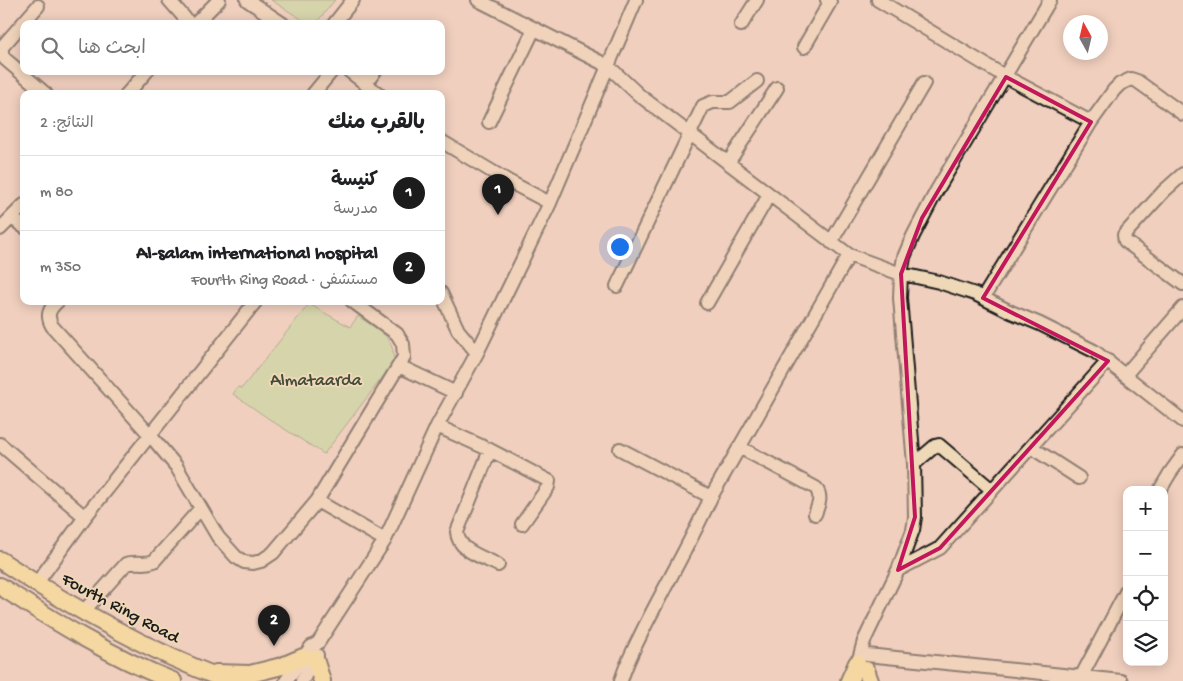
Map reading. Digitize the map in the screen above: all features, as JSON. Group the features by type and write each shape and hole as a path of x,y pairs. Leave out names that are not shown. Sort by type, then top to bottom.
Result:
{"main road":[{"name":"Fourth Ring Road","path":"0,560 83,612 199,670 228,681"},
{"path":"0,586 57,623 89,641 173,681"},
{"path":"199,670 218,673 250,674 309,658 322,681"},
{"path":"849,681 863,672"}],"street":[{"path":"168,0 186,20"},
{"path":"199,20 219,0"},
{"path":"247,0 277,20"},
{"path":"337,20 353,0"},
{"path":"478,0 608,66 639,95 849,255 901,274 939,282 983,298 1094,351 1183,421"},
{"path":"302,681 311,647 318,643 385,540 437,426 477,353 550,203 636,0"},
{"path":"741,25 758,0"},
{"path":"804,47 830,2 827,0"},
{"path":"878,0 1006,77 1091,122"},
{"path":"1050,0 1006,77 978,119 912,236 904,257 900,298 916,506 913,530 898,570 869,628 863,672 1081,677 1120,681"},
{"path":"26,20 38,6"},
{"path":"20,26 2,47 1,51 5,59 20,72"},
{"path":"489,122 534,29"},
{"path":"24,75 41,90"},
{"path":"131,90 144,75"},
{"path":"316,90 329,75"},
{"path":"354,75 373,90"},
{"path":"365,84 372,75"},
{"path":"983,298 1091,122 1120,84 1131,79 1137,81 1183,114"},
{"path":"617,286 703,106 713,102 730,102 757,81"},
{"path":"831,242 924,83"},
{"path":"728,163 777,88"},
{"path":"445,143 508,181 550,203"},
{"path":"1183,174 1164,191 1124,235 1125,241 1183,284"},
{"path":"707,303 769,195"},
{"path":"0,228 20,209"},
{"path":"12,218 20,225"},
{"path":"621,681 654,609 699,524 711,497 849,255"},
{"path":"445,302 458,330 477,353"},
{"path":"54,305 49,314 52,326 176,466 218,537 236,557 244,562 253,563 261,561 273,553 317,501 404,356 404,344 397,334 357,305"},
{"path":"36,584 85,517 253,305"},
{"path":"1125,375 1183,308"},
{"path":"898,570 940,548 1108,361"},
{"path":"399,366 456,393"},
{"path":"437,426 490,450 549,481 548,487 522,524"},
{"path":"0,444 85,517"},
{"path":"914,464 934,446 939,446 992,490"},
{"path":"739,447 816,488 819,493 820,502 815,514"},
{"path":"1031,447 1078,478"},
{"path":"620,449 711,497"},
{"path":"490,450 457,532 464,548 498,564"},
{"path":"1162,486 1183,455"},
{"path":"317,501 385,540"},
{"path":"83,612 126,564 154,561 200,509"},
{"path":"1081,677 1123,598"},
{"path":"286,681 309,658"}],"highlighted area":[{"path":"1006,77 1091,122 983,298 1108,361 940,548 898,570 915,517 901,274 922,218"}],"green space":[{"path":"271,0 335,0 318,20 303,20"},
{"name":"Almataarda","path":"308,305 350,327 358,316 383,334 391,345 394,362 324,454 233,394 238,387 242,388"}],"place":[{"name":"كنيسة","path":"498,215"},
{"name":"Al-salam international hospital","path":"274,646"}]}
